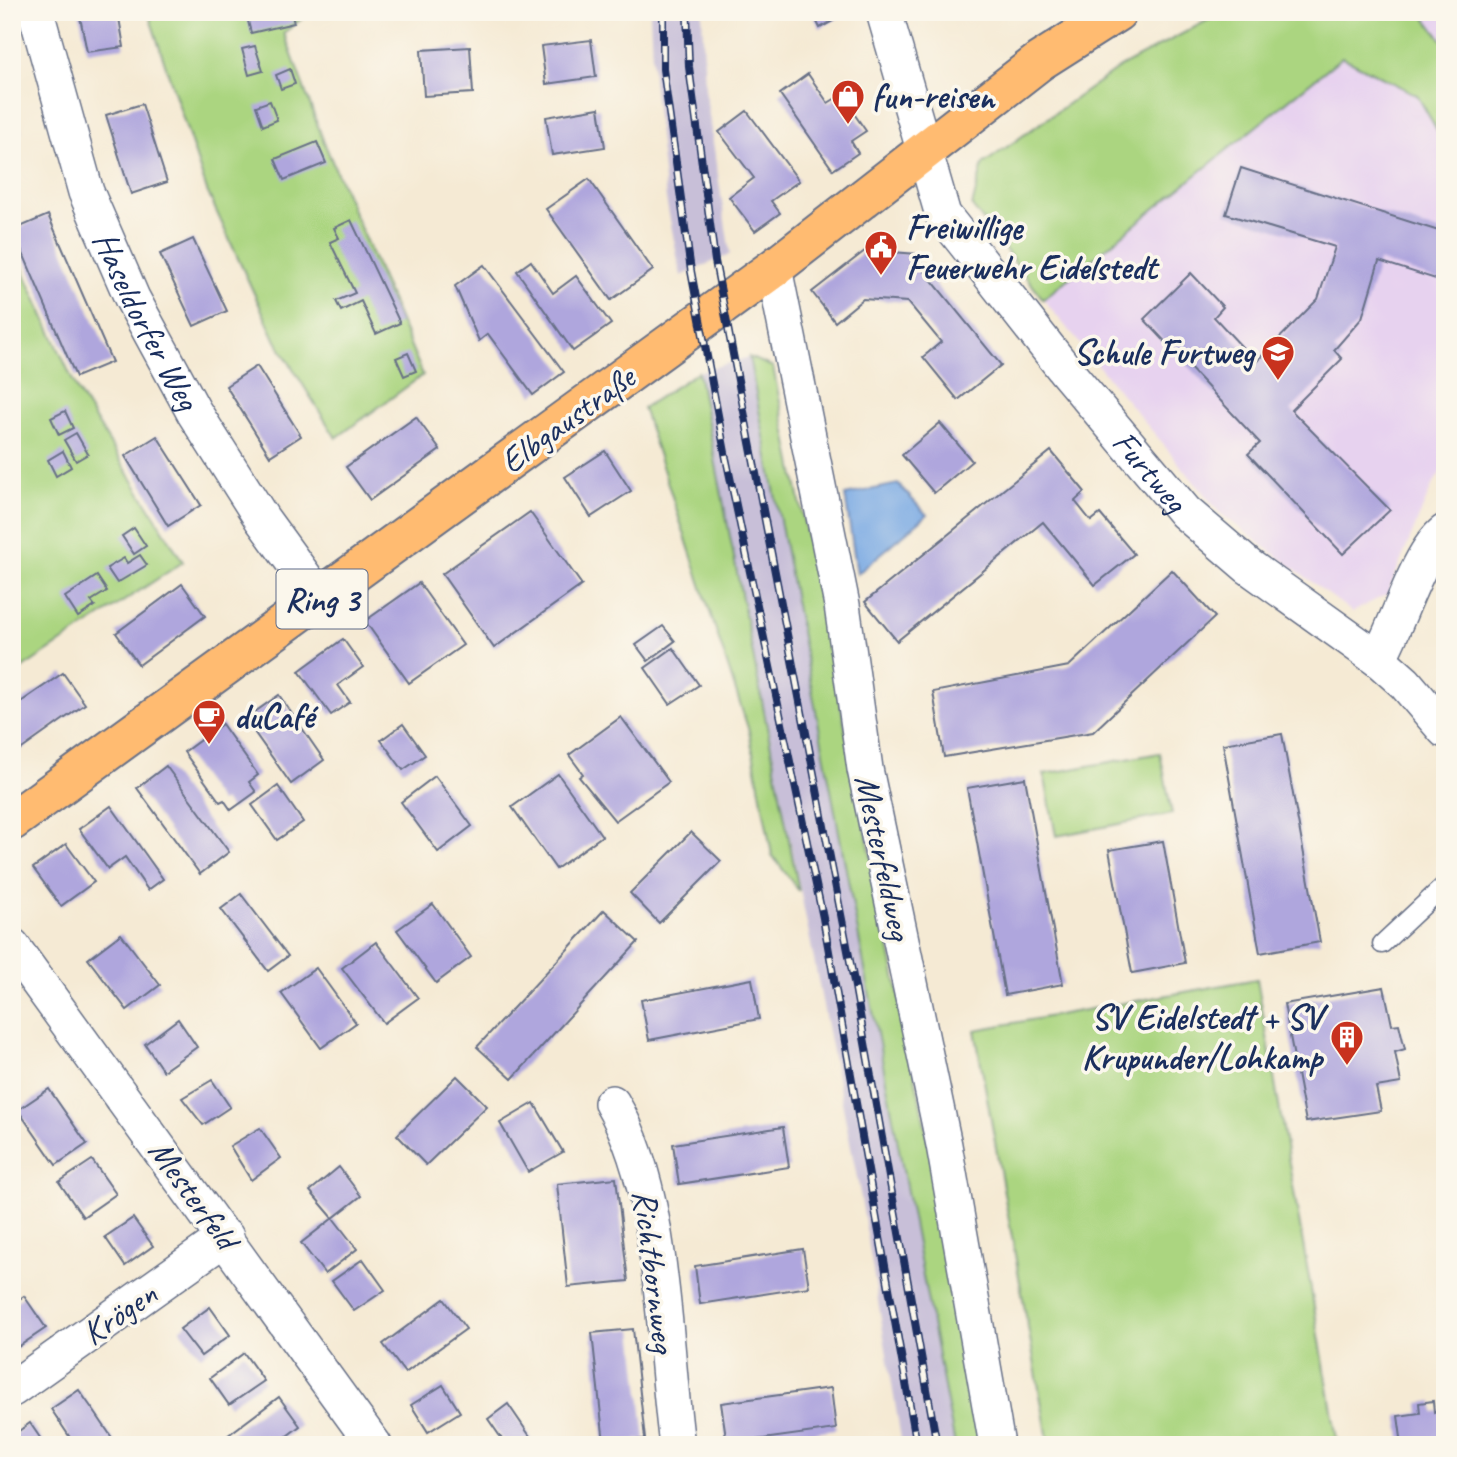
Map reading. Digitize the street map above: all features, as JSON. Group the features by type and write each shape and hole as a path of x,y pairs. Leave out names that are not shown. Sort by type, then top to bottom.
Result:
{"main road":[{"name":"Elbgaustraße","path":"12,821 321,600 774,268 1040,61 1117,12"}],"street":[{"name":"Haseldorfer Weg","path":"36,12 86,192 132,299 194,412 262,519 321,600"},
{"name":"Furtweg","path":"884,12 943,215 1066,372 1204,531 1248,566 1378,659 1405,683 1445,730"},
{"name":"Mesterfeldweg","path":"774,268 842,605 866,769 944,1144 996,1445"},
{"path":"1378,659 1392,636 1427,554 1445,532"},
{"name":"Mesterfeld","path":"12,946 226,1237 374,1445"},
{"name":"Richtbornweg","path":"612,1103 629,1132 641,1165 656,1255 677,1445"},
{"name":"Krögen","path":"12,1389 226,1237"}],"lane":[{"path":"1382,944 1445,885"}],"shaded area":[{"path":"650,12 702,12 705,89 730,254 681,276 666,199 653,79"},
{"path":"1421,12 1445,12 1445,44 1444,44"},
{"name":"Schule Furtweg","path":"1342,57 1417,95 1445,144 1445,465 1432,486 1387,594 1352,612 1220,513 1043,299"},
{"path":"749,357 955,1445 902,1445 861,1198 698,372"}],"green space":[{"path":"148,12 310,12 284,33 323,140 423,375 336,438 276,341 207,191"},
{"path":"1223,12 1421,12 1445,44 1445,144 1417,95 1342,57 1043,299 972,206 983,164 1120,67"},
{"path":"12,245 77,390 183,562 12,675"},
{"path":"749,357 773,367 989,1445 955,1445"},
{"path":"698,372 799,891 772,855 749,731 643,408"},
{"path":"1160,753 1172,814 1056,836 1044,774"},
{"path":"1257,979 1338,1445 1049,1445 975,1030"}],"water":[{"path":"898,484 927,515 857,574 845,495"}],"building":[{"path":"79,12 118,12 124,47 87,52"},
{"path":"291,12 294,23 251,33 246,13"},
{"path":"412,12 439,12 439,14 413,16"},
{"path":"812,12 849,12 820,28"},
{"path":"591,40 596,77 546,84 541,46"},
{"path":"255,46 263,71 249,75 242,49"},
{"path":"470,47 473,93 424,96 421,50"},
{"path":"290,69 295,84 281,89 276,75"},
{"path":"808,74 828,103 841,95 866,131 851,141 858,153 833,170 780,94"},
{"path":"12,99 22,132 12,135"},
{"path":"270,101 277,120 263,126 256,106"},
{"path":"142,104 167,182 131,194 106,115"},
{"path":"599,108 605,147 552,155 546,117"},
{"path":"747,111 799,181 771,201 780,213 755,231 729,197 754,178 719,132"},
{"path":"317,142 326,163 284,180 275,159"},
{"path":"1241,168 1445,233 1445,282 1379,261 1362,318 1334,350 1342,359 1291,410 1390,510 1343,554 1248,454 1260,443 1144,319 1191,273 1223,307 1214,317 1256,362 1318,299 1335,247 1226,214"},
{"path":"589,179 653,270 611,300 546,209"},
{"path":"48,215 112,362 76,377 13,230"},
{"path":"351,220 400,323 376,334 361,301 341,311 336,301 355,293 330,242 339,238 334,228"},
{"path":"193,239 227,311 194,326 160,254"},
{"name":"Freiwillige Feuerwehr Eidelstedt","path":"866,250 917,254 916,261 1001,365 958,400 923,357 941,342 908,302 863,299 835,322 812,292"},
{"path":"531,261 553,293 576,276 611,324 573,351 517,271"},
{"path":"484,265 564,372 533,395 488,334 479,341 455,286"},
{"path":"408,353 416,371 404,376 396,358"},
{"path":"257,366 301,436 270,456 226,386"},
{"path":"65,411 73,428 59,435 51,418"},
{"path":"416,417 440,450 370,500 346,467"},
{"path":"940,423 972,461 934,493 902,455"},
{"path":"76,433 88,454 76,461 64,440"},
{"path":"157,436 201,505 168,526 125,456"},
{"path":"63,451 71,467 56,476 48,460"},
{"path":"605,451 631,491 591,517 565,477"},
{"path":"1051,451 1085,492 1075,501 1091,521 1100,514 1134,554 1095,585 1043,522 897,641 865,602"},
{"path":"530,512 582,585 494,648 442,574"},
{"path":"134,528 146,546 134,554 122,536"},
{"path":"140,555 147,565 117,583 107,568 124,558 127,563"},
{"path":"1172,570 1215,617 1093,732 944,757 933,692 1069,666"},
{"path":"97,576 107,591 91,601 95,606 78,617 65,597"},
{"path":"419,583 463,645 409,683 365,621"},
{"path":"182,584 205,616 139,665 116,633"},
{"path":"663,626 675,641 648,661 636,645"},
{"path":"343,639 363,667 338,685 350,702 331,715 299,671"},
{"path":"673,648 699,685 670,704 645,668"},
{"path":"63,673 85,704 19,751 12,742 12,708"},
{"path":"279,695 324,760 291,784 245,719"},
{"path":"621,717 669,782 615,821 579,777 583,774 569,755"},
{"path":"222,724 258,775 249,782 256,792 231,810 224,800 220,802 184,752"},
{"path":"403,724 425,755 403,770 381,740"},
{"path":"1282,734 1320,942 1260,953 1223,744"},
{"path":"166,766 229,852 200,874 137,788"},
{"path":"558,774 602,836 556,869 512,807"},
{"path":"435,776 472,826 438,852 401,802"},
{"path":"1025,778 1063,984 1005,995 967,788"},
{"path":"278,786 303,822 277,840 252,805"},
{"path":"111,806 163,879 148,890 125,857 108,869 79,829"},
{"path":"691,832 721,861 659,923 630,893"},
{"path":"1163,841 1185,963 1132,973 1109,850"},
{"path":"66,844 94,882 61,906 33,868"},
{"path":"241,894 288,956 268,971 221,909"},
{"path":"433,904 471,957 436,983 397,930"},
{"path":"604,910 638,942 512,1079 477,1047"},
{"path":"121,934 160,985 127,1010 88,959"},
{"path":"376,942 418,998 384,1023 342,968"},
{"path":"316,968 356,1023 321,1048 281,993"},
{"path":"752,979 759,1019 649,1040 641,1000"},
{"name":"SV Eidelstedt + SV Krupunder/Lohkamp","path":"1384,987 1392,1025 1399,1024 1405,1049 1395,1052 1401,1083 1376,1087 1381,1111 1306,1122 1284,1004"},
{"path":"178,1019 197,1047 163,1071 145,1044"},
{"path":"457,1076 487,1106 426,1165 397,1135"},
{"path":"212,1080 230,1107 203,1125 182,1098"},
{"path":"49,1089 87,1144 56,1165 18,1110"},
{"path":"534,1103 563,1152 528,1172 500,1123"},
{"path":"783,1127 789,1167 679,1184 673,1144"},
{"path":"260,1128 281,1158 251,1180 230,1146"},
{"path":"92,1160 116,1194 83,1217 59,1182"},
{"path":"339,1167 361,1196 333,1218 310,1191"},
{"path":"616,1178 628,1281 568,1287 557,1184"},
{"path":"133,1218 153,1246 125,1266 105,1237"},
{"path":"333,1218 357,1249 325,1274 301,1243"},
{"path":"803,1249 809,1287 700,1304 695,1266"},
{"path":"363,1259 385,1290 354,1311 332,1281"},
{"path":"24,1296 46,1328 12,1351 12,1304"},
{"path":"444,1299 466,1329 405,1373 383,1344"},
{"path":"210,1307 230,1335 201,1356 180,1329"},
{"path":"633,1329 645,1439 604,1443 592,1333"},
{"path":"244,1353 264,1381 229,1405 210,1378"},
{"path":"443,1385 460,1412 428,1432 411,1405"},
{"path":"831,1388 836,1429 727,1444 721,1403"},
{"path":"79,1390 117,1445 75,1445 51,1409"},
{"path":"279,1397 300,1426 275,1445 215,1445"},
{"path":"1433,1401 1434,1412 1445,1410 1445,1445 1402,1445 1398,1416 1420,1413 1419,1403"},
{"path":"508,1404 536,1445 506,1445 488,1419"},
{"path":"30,1423 45,1445 12,1445 12,1436"}],"railway":[{"path":"663,12 663,69 691,271 726,458 823,918 917,1445"},
{"path":"687,12 689,67 715,261 855,987 937,1445"}],"place":[{"name":"fun-reisen","path":"848,126"},
{"name":"Freiwillige Feuerwehr Eidelstedt","path":"881,277"},
{"name":"Schule Furtweg","path":"1278,382"},
{"name":"duCafé","path":"209,746"},
{"name":"SV Eidelstedt + SV Krupunder/Lohkamp","path":"1347,1067"}]}
